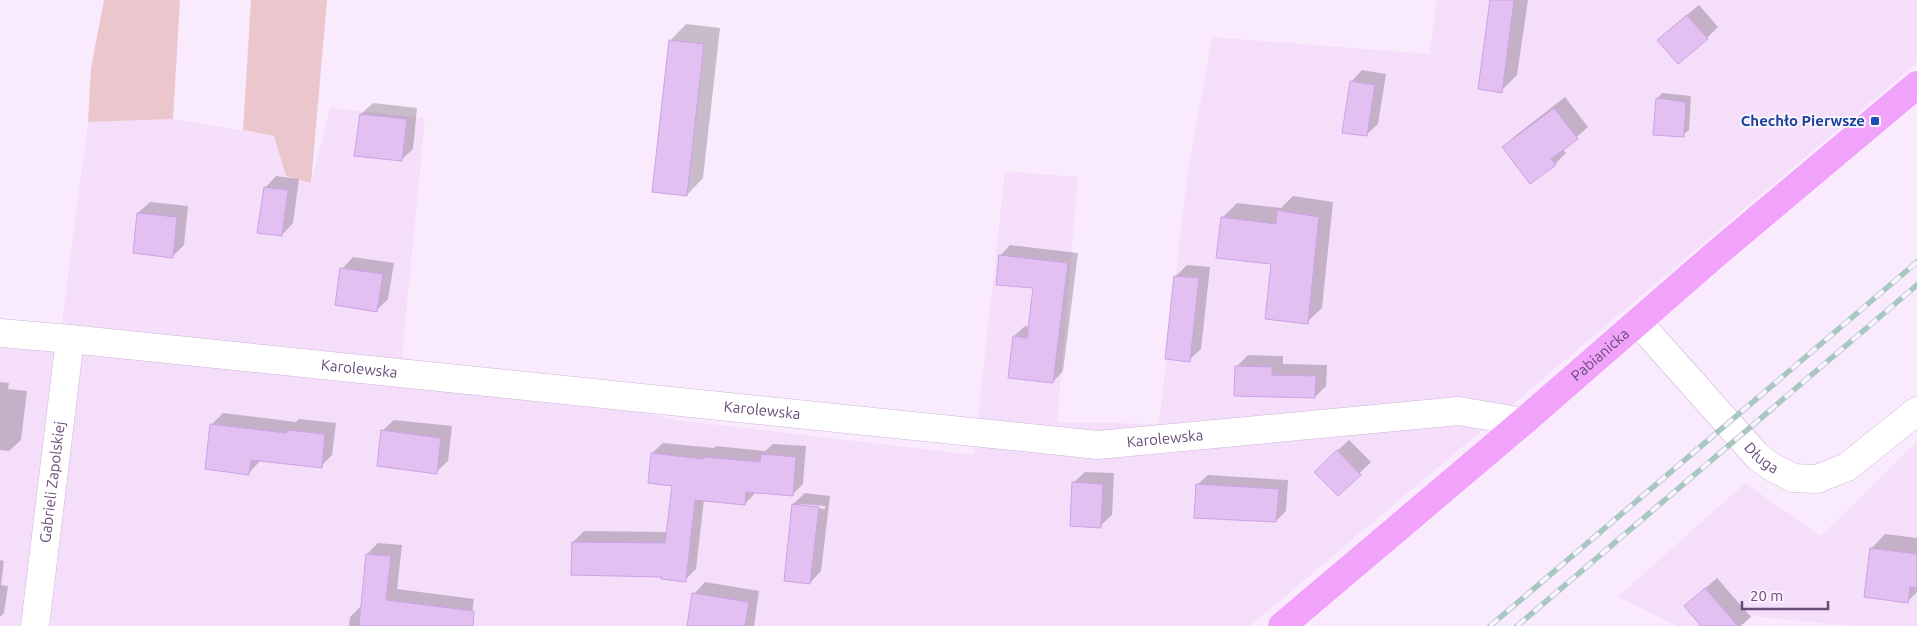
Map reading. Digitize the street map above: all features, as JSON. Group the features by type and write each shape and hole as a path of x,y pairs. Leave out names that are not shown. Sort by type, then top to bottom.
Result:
{"main road":[{"name":"Pabianicka","path":"1282,626 1524,422 1638,322 1917,85"}],"street":[{"name":"Długa","path":"1638,322 1758,457 1793,478 1817,479 1847,467 1917,411"},
{"name":"Karolewska","path":"0,333 1098,445 1459,411 1524,422"},
{"name":"Gabrieli Zapolskiej","path":"35,626 70,339"}],"shaded area":[{"path":"104,0 180,0 173,119 88,122 91,68"},
{"path":"251,0 327,0 311,183 286,176 274,136 243,130"},
{"path":"1437,0 1917,0 1917,63 1250,626 0,626 0,348 58,352 88,122 173,119 274,136 286,176 311,183 330,108 425,118 402,357 676,420 974,455 1005,171 1078,177 1057,422 1159,424 1187,177 1212,37 1429,54"},
{"path":"1917,442 1917,626 1852,626 1751,616 1740,626 1677,626 1618,597 1745,483 1821,536"}],"building":[{"path":"1490,0 1514,0 1502,93 1478,89"},
{"path":"1687,15 1708,39 1678,64 1657,40"},
{"path":"669,40 704,44 687,196 652,192"},
{"path":"1350,81 1375,85 1367,136 1342,133"},
{"path":"1656,98 1686,102 1684,137 1653,135"},
{"path":"1554,108 1578,139 1551,159 1556,165 1530,184 1502,147"},
{"path":"360,114 407,119 402,161 354,156"},
{"path":"264,187 288,190 282,236 257,233"},
{"path":"1277,210 1319,217 1308,324 1265,319 1271,264 1216,258 1221,217 1276,224"},
{"path":"137,213 177,217 173,258 133,253"},
{"path":"999,255 1068,263 1053,383 1008,378 1013,336 1027,338 1033,288 996,285"},
{"path":"340,268 383,274 377,312 335,305"},
{"path":"1174,276 1199,278 1190,362 1165,359"},
{"path":"1235,366 1272,367 1272,375 1316,376 1315,398 1234,396"},
{"path":"210,424 286,433 287,430 325,434 322,468 251,460 249,475 205,469"},
{"path":"381,430 441,438 437,474 377,466"},
{"path":"1337,450 1361,475 1338,496 1314,472"},
{"path":"651,453 703,459 704,457 760,462 761,454 796,457 793,496 746,492 745,505 695,500 686,582 661,579 662,577 571,575 572,542 665,543 672,486 648,483"},
{"path":"1072,482 1103,484 1101,528 1070,526"},
{"path":"1196,484 1279,489 1276,522 1194,518"},
{"path":"792,504 819,507 810,584 784,581"},
{"path":"1870,548 1917,554 1917,588 1910,587 1908,603 1864,597"},
{"path":"366,554 391,556 386,600 474,611 473,626 359,626"},
{"path":"1705,588 1738,626 1701,626 1684,606"},
{"path":"692,593 749,602 745,626 687,626"}],"railway":[{"path":"1490,626 1917,262"},
{"path":"1517,626 1917,285"}],"place":[{"name":"Chechło Pierwsze","path":"1875,121"}]}
